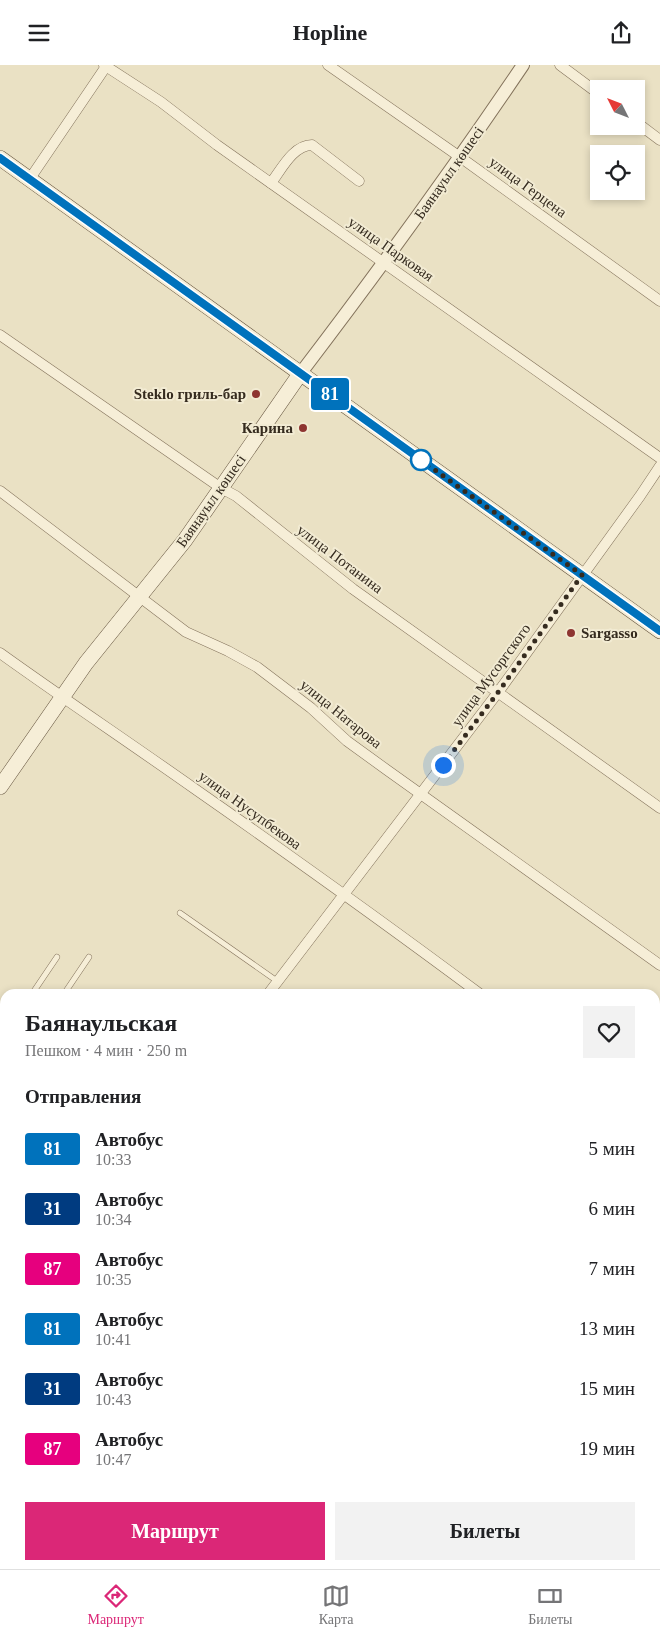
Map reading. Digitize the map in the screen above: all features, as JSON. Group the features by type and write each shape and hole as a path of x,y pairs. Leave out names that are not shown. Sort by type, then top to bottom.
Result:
{"main road":[{"path":"0,158 660,631"},
{"name":"Баянауыл көшесі","path":"0,787 86,663 185,540 300,374"}],"street":[{"path":"29,180 106,65"},
{"name":"улица Парковая","path":"106,65 161,102 217,145 660,458"},
{"name":"улица Герцена","path":"328,65 660,301"},
{"name":"Баянауыл көшесі","path":"300,374 385,263 523,65"},
{"path":"560,65 590,87"},
{"path":"645,129 660,140"},
{"path":"271,183 294,153 305,145 312,145 359,181"},
{"name":"улица Потанина","path":"0,335 221,488 236,496 353,589 499,691 660,808"},
{"name":"улица Мусоргского","path":"271,989 499,691 640,496 660,465"},
{"name":"улица Натарова","path":"0,491 186,632 228,651 257,667 311,709 347,741 420,795 660,965"},
{"name":"улица Нусупбекова","path":"0,653 194,788 344,896 377,917 473,989"}],"lane":[{"path":"180,913 277,981"},
{"path":"35,989 57,957"},
{"path":"67,989 89,957"}],"bus line":[{"name":"81","path":"0,158 660,631"}],"place":[{"name":"Steklo гриль-бар","path":"256,394"},
{"name":"Карина","path":"303,428"},
{"name":"Sargasso","path":"571,633"}],"route":[{"path":"421,460 582,575 499,691 443,765"}]}
